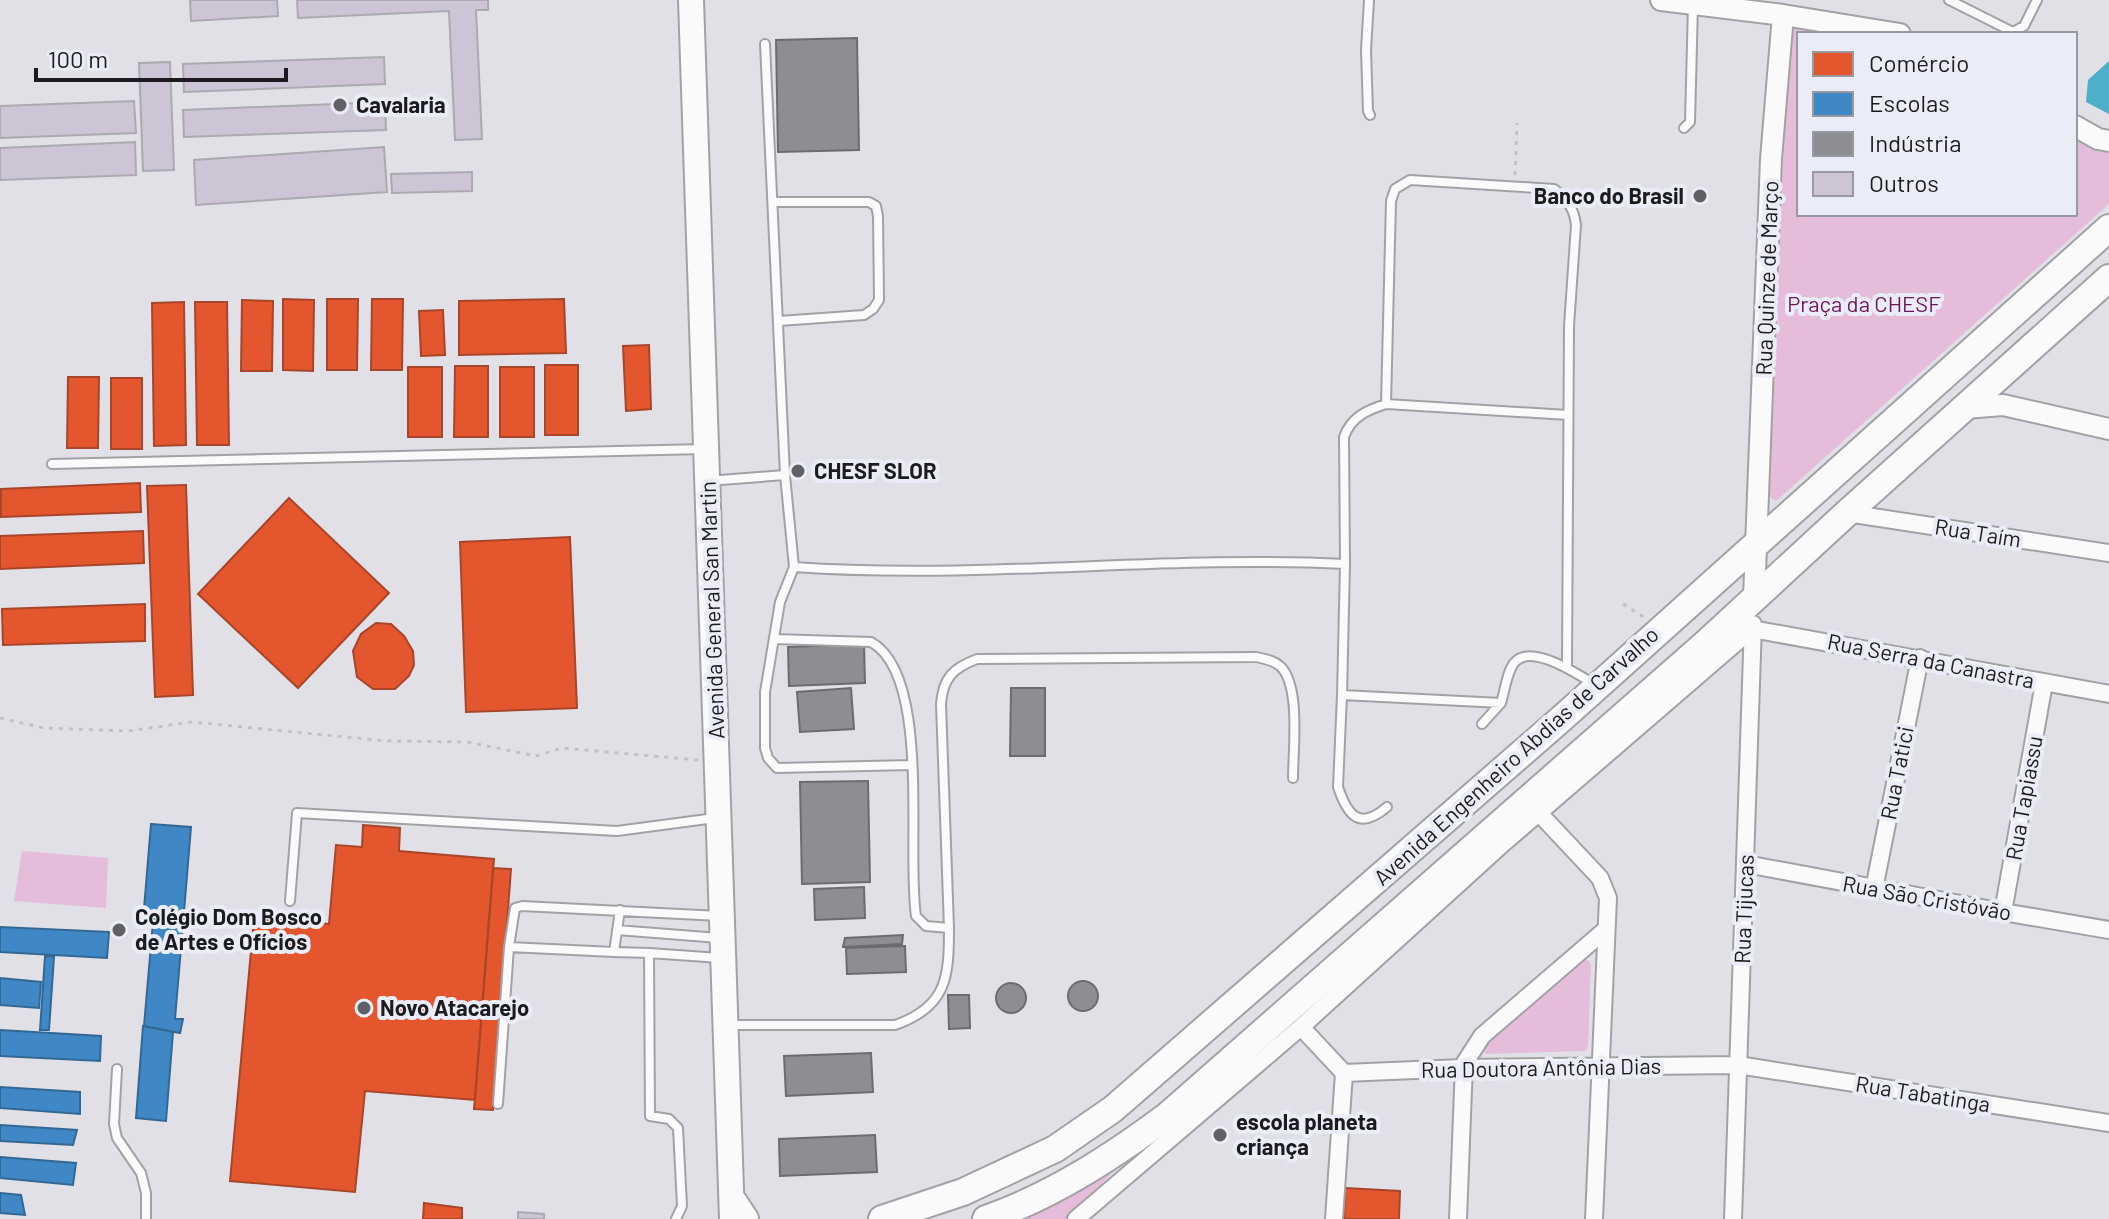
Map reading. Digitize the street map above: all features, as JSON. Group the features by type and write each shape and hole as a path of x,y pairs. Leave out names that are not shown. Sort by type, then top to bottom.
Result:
{"highway":[{"name":"Avenida Engenheiro Abdias de Carvalho","path":"882,1219 963,1192 1055,1149 1113,1109 1597,686 2109,228"},
{"name":"Avenida Engenheiro Abdias de Carvalho","path":"986,1219 1088,1171 1117,1154 1167,1116 1694,654 2109,278"},
{"path":"934,1219 963,1192"},
{"path":"959,1219 958,1205 963,1192"}],"main road":[{"name":"Avenida General San Martin","path":"691,0 734,1214"}],"street":[{"path":"1661,0 1784,7 1891,32"},
{"name":"Rua Quinze de Março","path":"1754,598 1771,159 1784,7"},
{"path":"2077,127 2098,139 2109,141"},
{"path":"1965,408 2003,405 2109,430"},
{"name":"Rua Taím","path":"1847,513 2109,553"},
{"path":"1758,541 1786,568"},
{"name":"Rua Tijucas","path":"1733,1219 1754,598"},
{"path":"1076,1219 1301,1027 1539,813 1752,629"},
{"name":"Rua Serra da Canastra","path":"1752,629 2109,694"},
{"name":"Rua Tatici","path":"1874,889 1920,658"},
{"name":"Rua Tapiassu","path":"2003,912 2044,683"},
{"path":"1539,813 1604,884 1608,908 1604,931 1594,1219"},
{"name":"Rua São Cristóvão","path":"1746,864 2109,930"},
{"path":"1458,1219 1463,1068 1482,1036 1604,931"},
{"path":"1301,1027 1344,1073 1334,1219"},
{"name":"Rua Doutora Antônia Dias","path":"1344,1073 1463,1068 1738,1065"},
{"name":"Rua Tabatinga","path":"1738,1065 2109,1123"},
{"path":"1094,1219 1099,1200"}],"lane":[{"path":"1369,0 1366,50 1370,115"},
{"path":"1949,0 2013,32 2024,26 2037,0"},
{"path":"1684,128 1690,122 1693,3"},
{"path":"765,44 785,475 794,567 780,602 765,692 765,748 777,768 912,765"},
{"path":"1386,404 1391,201 1395,189 1410,180 1554,189 1564,197 1575,214 1576,225 1569,326 1567,666"},
{"path":"773,202 869,202 876,206 878,216 879,300 873,309 864,315 779,321"},
{"path":"1387,807 1374,818 1362,820 1352,815 1338,787 1345,564 1344,437 1347,427 1367,410 1386,404 1568,415"},
{"path":"52,464 706,449"},
{"path":"707,481 785,475"},
{"path":"794,567 983,572 1149,563 1345,564"},
{"path":"774,639 863,640 879,646 901,685 910,732 916,916 926,926 949,928"},
{"path":"727,1025 895,1025 916,1018 935,1002 949,966 941,704 950,673 962,664 977,659 1256,657 1272,660 1282,667 1291,685 1293,778"},
{"path":"1482,724 1501,703 1513,664 1518,659 1537,658 1567,666 1597,686"},
{"path":"1342,695 1501,703"},
{"path":"290,901 297,813 617,831 720,817"},
{"path":"498,1104 509,947 515,908 620,910 724,938"},
{"path":"614,952 620,910"},
{"path":"617,930 724,938"},
{"path":"509,947 649,953 724,938"},
{"path":"649,953 650,1116 669,1119 678,1128 682,1206 676,1219"},
{"path":"117,1069 114,1124 117,1138 141,1173 146,1193 146,1219"}],"path":[{"path":"1515,186 1517,123"},
{"path":"0,718 44,728 128,731 192,722 373,740 468,742 536,756 562,748 718,762"}],"green space":[{"name":"Praça da CHESF","path":"1790,28 1823,32 1797,32 1797,216 2077,216 2077,140 2109,149 2109,204 1776,501 1768,496 1780,35"},
{"path":"22,851 108,858 106,908 14,901"},
{"path":"1585,958 1591,964 1588,1047 1585,1051 1486,1054 1483,1049 1485,1044"},
{"path":"1149,1136 1066,1219 1013,1219"}],"water":[{"path":"2109,61 2109,114 2086,102 2088,80"}],"building: Comércio":[{"path":"283,299 314,300 313,371 283,370"},
{"path":"327,299 358,299 357,370 327,370"},
{"path":"372,299 403,299 402,370 371,370"},
{"path":"564,299 566,353 459,355 459,301"},
{"path":"242,300 273,301 272,371 241,371"},
{"path":"184,302 186,445 154,446 152,303"},
{"path":"195,302 227,302 229,445 197,445"},
{"path":"443,310 445,355 421,356 419,311"},
{"path":"649,345 651,409 626,411 623,346"},
{"path":"545,365 578,365 578,435 545,435"},
{"path":"455,366 488,366 488,437 454,437"},
{"path":"408,367 442,367 442,437 408,437"},
{"path":"500,367 534,367 534,437 500,437"},
{"path":"68,377 99,377 98,448 67,448"},
{"path":"111,378 142,378 142,449 111,449"},
{"path":"140,483 141,512 1,517 1,489"},
{"path":"186,485 193,695 155,697 147,486"},
{"path":"289,498 389,593 298,688 198,594"},
{"path":"143,531 144,563 0,569 0,536"},
{"path":"570,537 577,708 466,712 460,542"},
{"path":"145,604 145,641 3,645 2,609"},
{"path":"376,623 391,624 404,636 413,651 414,665 409,676 395,689 373,689 357,677 353,651 361,634"},
{"name":"Novo Atacarejo","path":"363,825 400,828 399,851 494,859 475,1100 365,1091 355,1192 230,1181 254,918 329,924 336,845 362,847"},
{"path":"493,868 511,869 493,1110 474,1109"},
{"path":"1345,1188 1400,1191 1399,1219 1344,1219"},
{"path":"424,1203 462,1208 462,1219 423,1219"}],"building: Escolas":[{"path":"151,824 191,827 183,924 143,921"},
{"path":"153,922 183,924 175,1019 183,1019 180,1033 144,1026"},
{"path":"0,927 109,932 107,958 0,952"},
{"path":"45,956 54,957 49,1030 40,1030"},
{"path":"0,978 41,982 39,1008 0,1005"},
{"path":"143,1026 173,1032 166,1121 136,1118"},
{"path":"0,1030 101,1036 100,1061 0,1056"},
{"path":"0,1087 80,1092 80,1114 0,1108"},
{"path":"0,1125 77,1130 73,1145 0,1141"},
{"path":"0,1157 76,1163 73,1185 0,1178"},
{"path":"0,1193 21,1195 25,1215 0,1213"}],"building: Indústria":[{"path":"857,38 859,150 778,152 776,40"},
{"path":"864,644 865,683 789,686 788,647"},
{"path":"851,688 854,729 800,732 797,692"},
{"path":"1011,688 1045,688 1045,756 1010,756"},
{"path":"868,781 870,882 802,884 800,782"},
{"path":"864,887 865,918 815,920 814,889"},
{"path":"903,935 902,944 843,947 845,938"},
{"path":"905,946 906,972 847,974 846,948"},
{"path":"1083,981 1094,985 1098,996 1094,1007 1083,1011 1072,1007 1068,996 1072,985"},
{"path":"1011,983 1022,987 1026,998 1022,1009 1011,1013 1000,1009 996,998 1000,987"},
{"path":"948,995 969,995 970,1028 949,1029"},
{"path":"871,1053 873,1092 786,1096 784,1056"},
{"path":"875,1135 877,1172 780,1176 779,1139"}],"building: Outros":[{"path":"190,0 277,0 278,16 191,21"},
{"path":"297,0 488,0 488,10 476,10 482,139 455,140 449,11 298,18"},
{"path":"384,57 385,84 184,92 183,64"},
{"path":"170,62 174,170 143,171 139,63"},
{"path":"134,101 136,133 0,138 0,106"},
{"path":"385,102 386,130 184,137 183,110"},
{"path":"135,142 136,175 0,180 0,148"},
{"path":"384,147 387,192 196,205 194,160"},
{"path":"472,172 472,191 392,193 391,174"},
{"path":"518,1212 544,1214 544,1219 518,1219"}],"place":[{"name":"Cavalaria","path":"340,105"},
{"name":"Banco do Brasil","path":"1700,196"},
{"name":"CHESF SLOR","path":"798,471"},
{"name":"Colégio Dom Bosco de Artes e Ofícios","path":"119,930"},
{"name":"Novo Atacarejo","path":"364,1008"},
{"name":"escola planeta criança","path":"1220,1135"}]}
